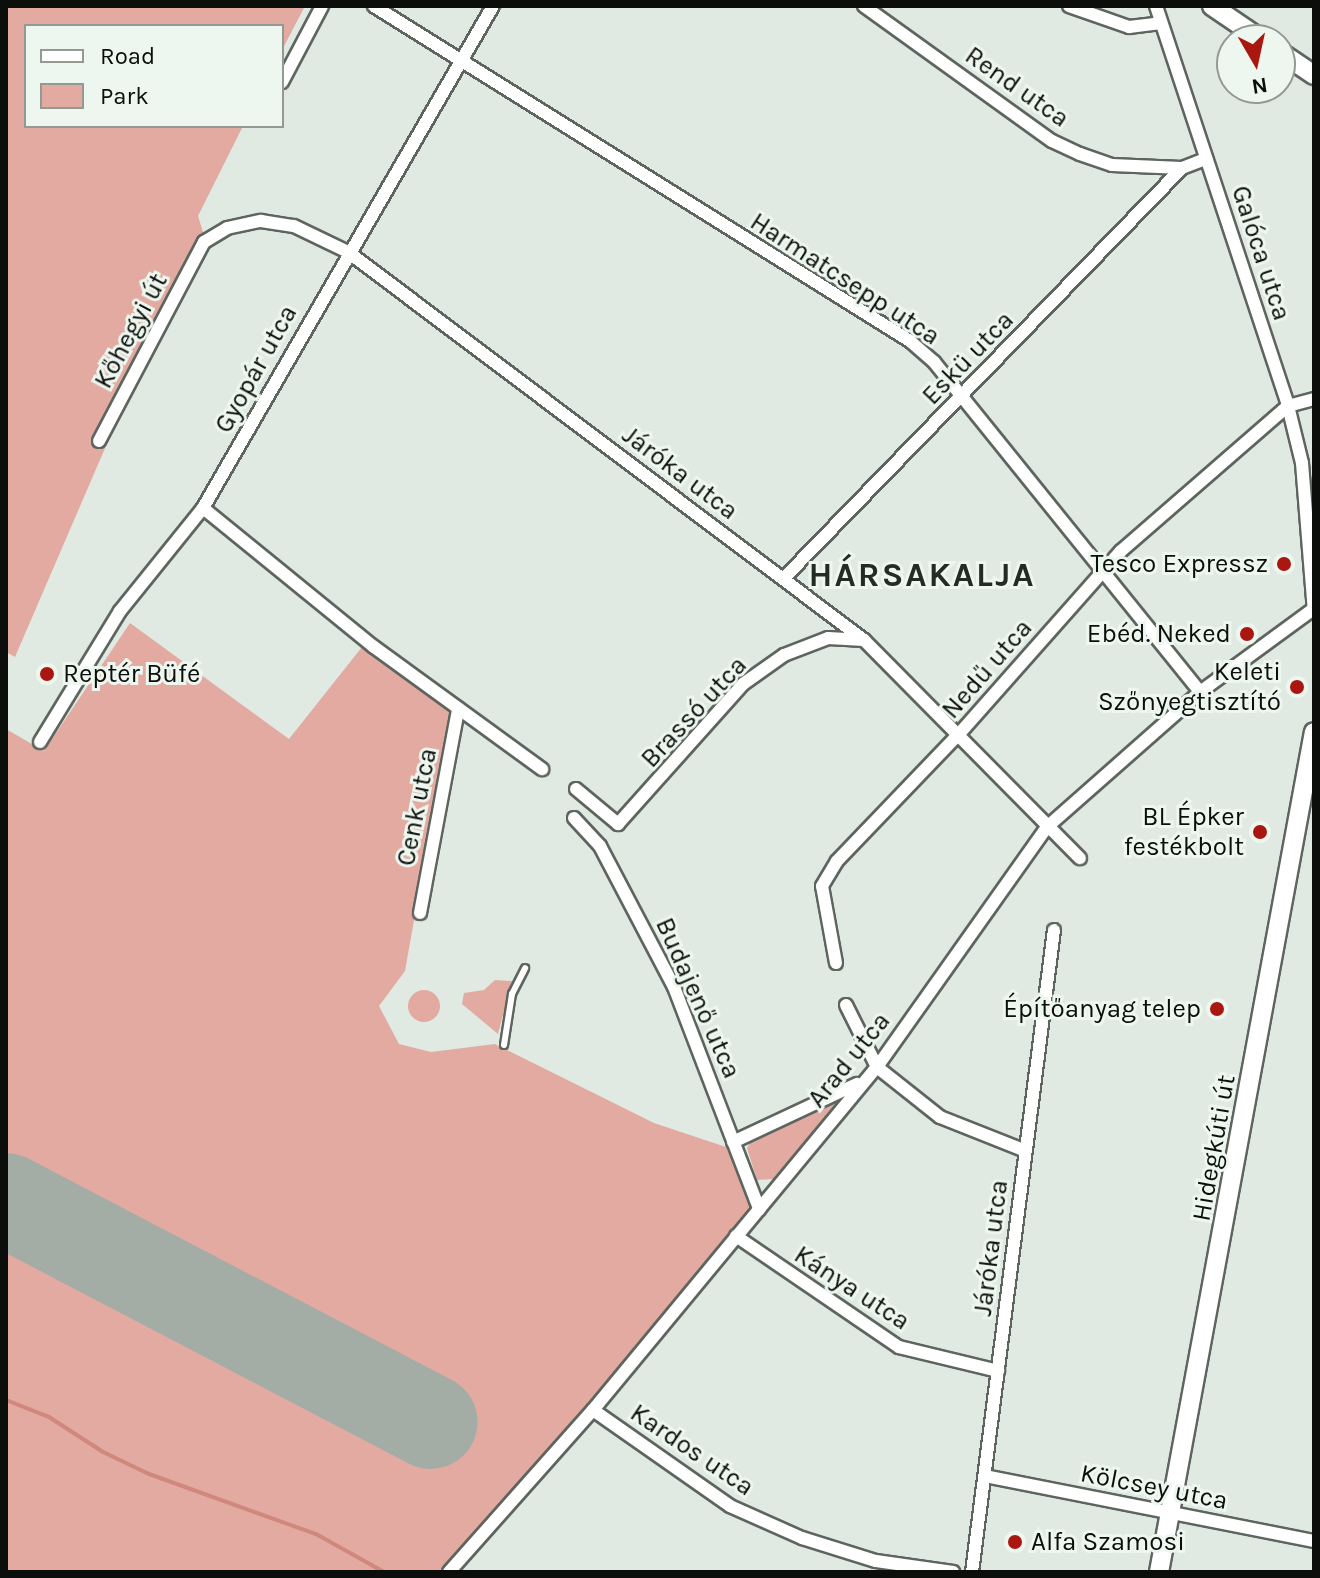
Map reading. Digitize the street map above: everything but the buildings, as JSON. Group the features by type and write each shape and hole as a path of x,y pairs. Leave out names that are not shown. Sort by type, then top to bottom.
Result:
{"main road":[{"path":"1212,6 1238,24"},
{"path":"1296,63 1314,75"},
{"name":"Hidegkúti út","path":"1159,1572 1314,732"}],"street":[{"path":"284,78 322,6"},
{"name":"Harmatcsepp utca","path":"374,6 910,341 962,397 1200,692"},
{"name":"Gyopár utca","path":"40,742 120,611 203,508 348,252 493,6"},
{"name":"Rend utca","path":"864,6 1052,141 1112,165 1182,168 1206,159"},
{"path":"1069,6 1129,27 1161,23"},
{"name":"Galóca utca","path":"1156,6 1288,406 1302,463 1313,611"},
{"name":"Eskü utca","path":"784,578 1182,168"},
{"name":"Járóka utca","path":"204,242 227,228 261,221 294,226 348,252 864,640 1080,858"},
{"name":"Kőhegyi út","path":"99,441 204,242"},
{"path":"1288,406 1314,399"},
{"name":"Nedű utca","path":"836,963 822,886 837,861 959,734 1101,571 1288,406"},
{"path":"203,508 458,709 542,769"},
{"name":"Arad utca","path":"449,1572 593,1410 859,1083 877,1067 1047,827 1200,692 1313,611"},
{"name":"Brassó utca","path":"576,789 618,824 743,684 784,655 828,638 864,640"},
{"name":"Cenk utca","path":"420,913 458,709"},
{"name":"Budajenő utca","path":"574,818 600,846 674,987 759,1209"},
{"name":"Járóka utca","path":"972,1572 1054,930"},
{"path":"846,1005 877,1067 940,1117 1026,1151"},
{"path":"733,1142 859,1083"},
{"name":"Kánya utca","path":"736,1236 899,1347 998,1371"},
{"name":"Kardos utca","path":"593,1410 730,1506 802,1538 876,1561 953,1572"},
{"name":"Kölcsey utca","path":"985,1476 1314,1541"}],"lane":[{"path":"504,1045 512,994 525,968"}],"green space":[{"path":"6,6 305,6 284,46 284,24 24,24 24,128 242,128 198,216 207,245 106,446 15,657 6,652"},
{"path":"130,623 289,739 362,647 451,711 405,971 379,1006 399,1044 431,1052 495,1044 654,1123 726,1147 738,1166 752,1209 585,1409 440,1572 6,1572 6,729 44,751"},
{"path":"495,980 512,981 498,1034 462,1004 464,993 484,990"},
{"path":"424,990 435,995 440,1006 435,1017 424,1022 413,1017 408,1006 413,995"},
{"path":"837,1101 774,1179 757,1180 747,1148 753,1138"}],"waterway":[{"path":"6,1400 49,1417 103,1452 149,1474 316,1534 384,1572"}],"runway":[{"path":"6,1200 431,1422"}],"place":[{"name":"Tesco Expressz","path":"1284,564"},
{"name":"Ebéd. Neked","path":"1247,634"},
{"name":"Reptér Büfé","path":"47,674"},
{"name":"Keleti Szőnyegtisztító","path":"1297,687"},
{"name":"BL Épker festékbolt","path":"1260,832"},
{"name":"Építőanyag telep","path":"1217,1009"},
{"name":"Alfa Szamosi","path":"1015,1542"}],"district":[{"name":"HÁRSAKALJA","path":"922,576"}]}
